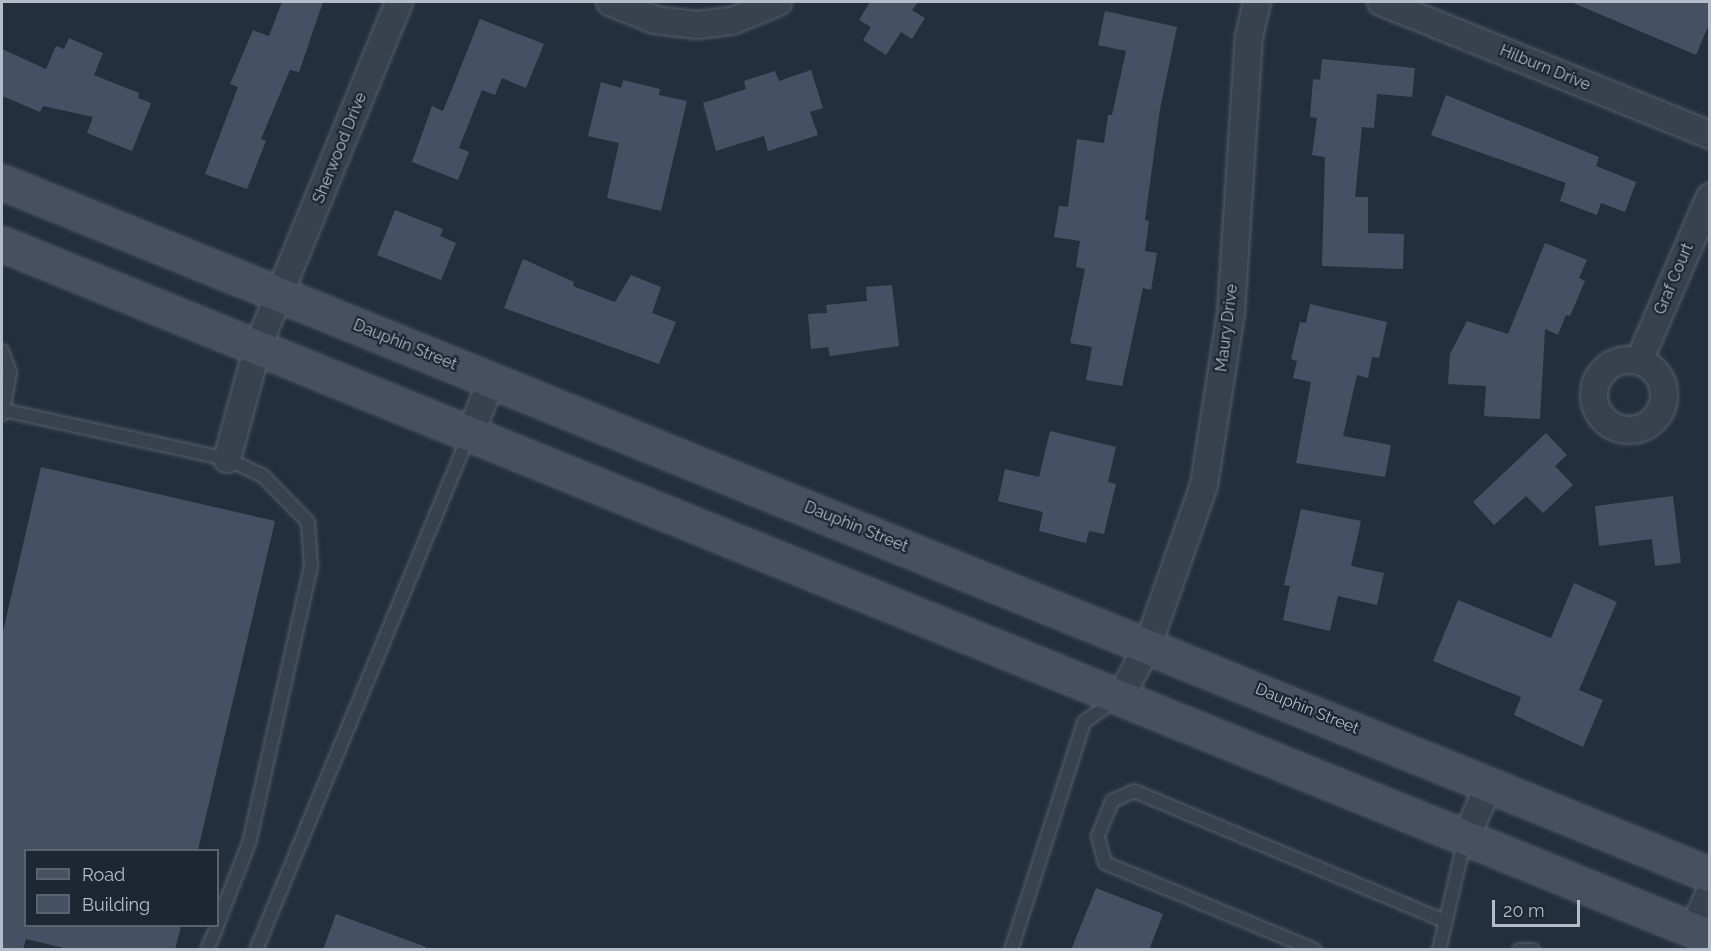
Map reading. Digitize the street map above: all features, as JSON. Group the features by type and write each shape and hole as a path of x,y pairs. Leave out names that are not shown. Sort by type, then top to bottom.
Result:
{"main road":[{"name":"Dauphin Street","path":"2,182 1490,783 1710,875"},
{"path":"2,244 1121,696 1466,837 1698,936"}],"street":[{"name":"Sherwood Drive","path":"227,459 258,346 399,2"},
{"path":"610,2 655,20 697,26 732,21 777,2"},
{"name":"Maury Drive","path":"1121,696 1148,645 1204,484 1231,313 1249,38 1257,2"},
{"name":"Hilburn Drive","path":"1381,2 1710,135"},
{"name":"Graf Court","path":"1639,361 1710,198"},
{"path":"470,434 492,380"},
{"path":"1466,837 1490,783"},
{"path":"1698,936 1710,892"}],"lane":[{"path":"2,351 10,373 2,412 227,459 262,475 308,522 311,566 250,840 219,919"},
{"path":"256,950 470,434"},
{"path":"1011,950 1084,722 1121,696"},
{"path":"1315,950 1105,863 1098,836 1112,801 1134,791 1446,921"},
{"path":"1439,950 1466,837"},
{"path":"207,950 216,927"},
{"path":"1519,950 1533,950"}],"building":[{"path":"282,2 323,2 299,72 290,70 261,139 266,141 247,189 205,174 238,87 230,84 253,30 269,36"},
{"path":"870,2 918,2 912,10 925,18 912,39 901,32 886,55 863,40 871,27 859,20"},
{"path":"1571,2 1710,2 1710,22 1696,55"},
{"path":"1105,11 1177,27 1160,109 1145,220 1149,221 1145,251 1157,253 1151,290 1143,288 1122,386 1086,380 1092,347 1070,343 1085,269 1076,267 1080,241 1054,237 1059,206 1068,207 1077,139 1104,143 1108,115 1112,115 1126,51 1098,45"},
{"path":"480,19 544,44 526,88 502,78 495,95 482,90 459,148 469,152 458,180 412,162 432,106 443,111"},
{"path":"69,38 103,53 94,75 139,93 138,98 151,103 132,151 87,133 93,117 43,106 40,112 2,96 2,49 46,69 56,46 64,49"},
{"path":"1322,59 1415,68 1412,97 1377,94 1374,128 1362,127 1355,197 1368,197 1368,233 1404,234 1403,269 1322,266 1325,157 1312,155 1317,118 1310,117 1313,79 1320,80"},
{"path":"811,70 823,108 810,112 818,135 768,151 764,136 716,151 703,103 746,89 744,81 775,71 779,81"},
{"path":"623,80 660,89 659,95 687,101 661,211 607,198 619,143 588,136 601,82 621,88"},
{"path":"1446,95 1599,157 1596,166 1636,182 1625,212 1601,203 1597,215 1560,201 1566,183 1431,135"},
{"path":"395,210 443,229 440,236 456,243 441,280 377,255"},
{"path":"1545,243 1587,260 1579,278 1585,281 1570,316 1566,315 1558,335 1545,329 1540,419 1484,416 1486,386 1448,384 1450,354 1467,321 1508,334"},
{"path":"523,259 574,282 573,286 615,302 631,275 661,287 652,313 676,322 659,364 504,308"},
{"path":"892,285 899,346 830,356 828,347 811,349 808,314 827,313 826,305 867,301 866,287"},
{"path":"1310,304 1387,322 1379,358 1372,357 1368,378 1357,375 1343,436 1391,445 1385,477 1296,463 1311,382 1293,378 1297,361 1291,359 1300,322 1306,323"},
{"path":"1050,431 1116,447 1108,482 1116,484 1104,534 1089,531 1086,543 1039,531 1043,512 998,501 1005,469 1039,477"},
{"path":"1546,433 1567,455 1555,466 1573,485 1543,513 1526,496 1494,525 1473,502"},
{"path":"41,467 275,521 198,849 24,849 24,927 181,927 175,950 72,950 26,939 23,950 2,950 2,636"},
{"path":"1673,496 1681,563 1655,566 1652,539 1599,546 1595,506"},
{"path":"1301,509 1361,521 1351,566 1384,573 1377,605 1338,596 1330,631 1283,620 1290,586 1284,585"},
{"path":"1574,583 1617,602 1579,690 1603,700 1583,747 1514,715 1521,697 1433,661 1458,600 1551,638"},
{"path":"1096,888 1163,914 1149,950 1071,950"},
{"path":"336,914 426,947 426,950 323,950"}]}
